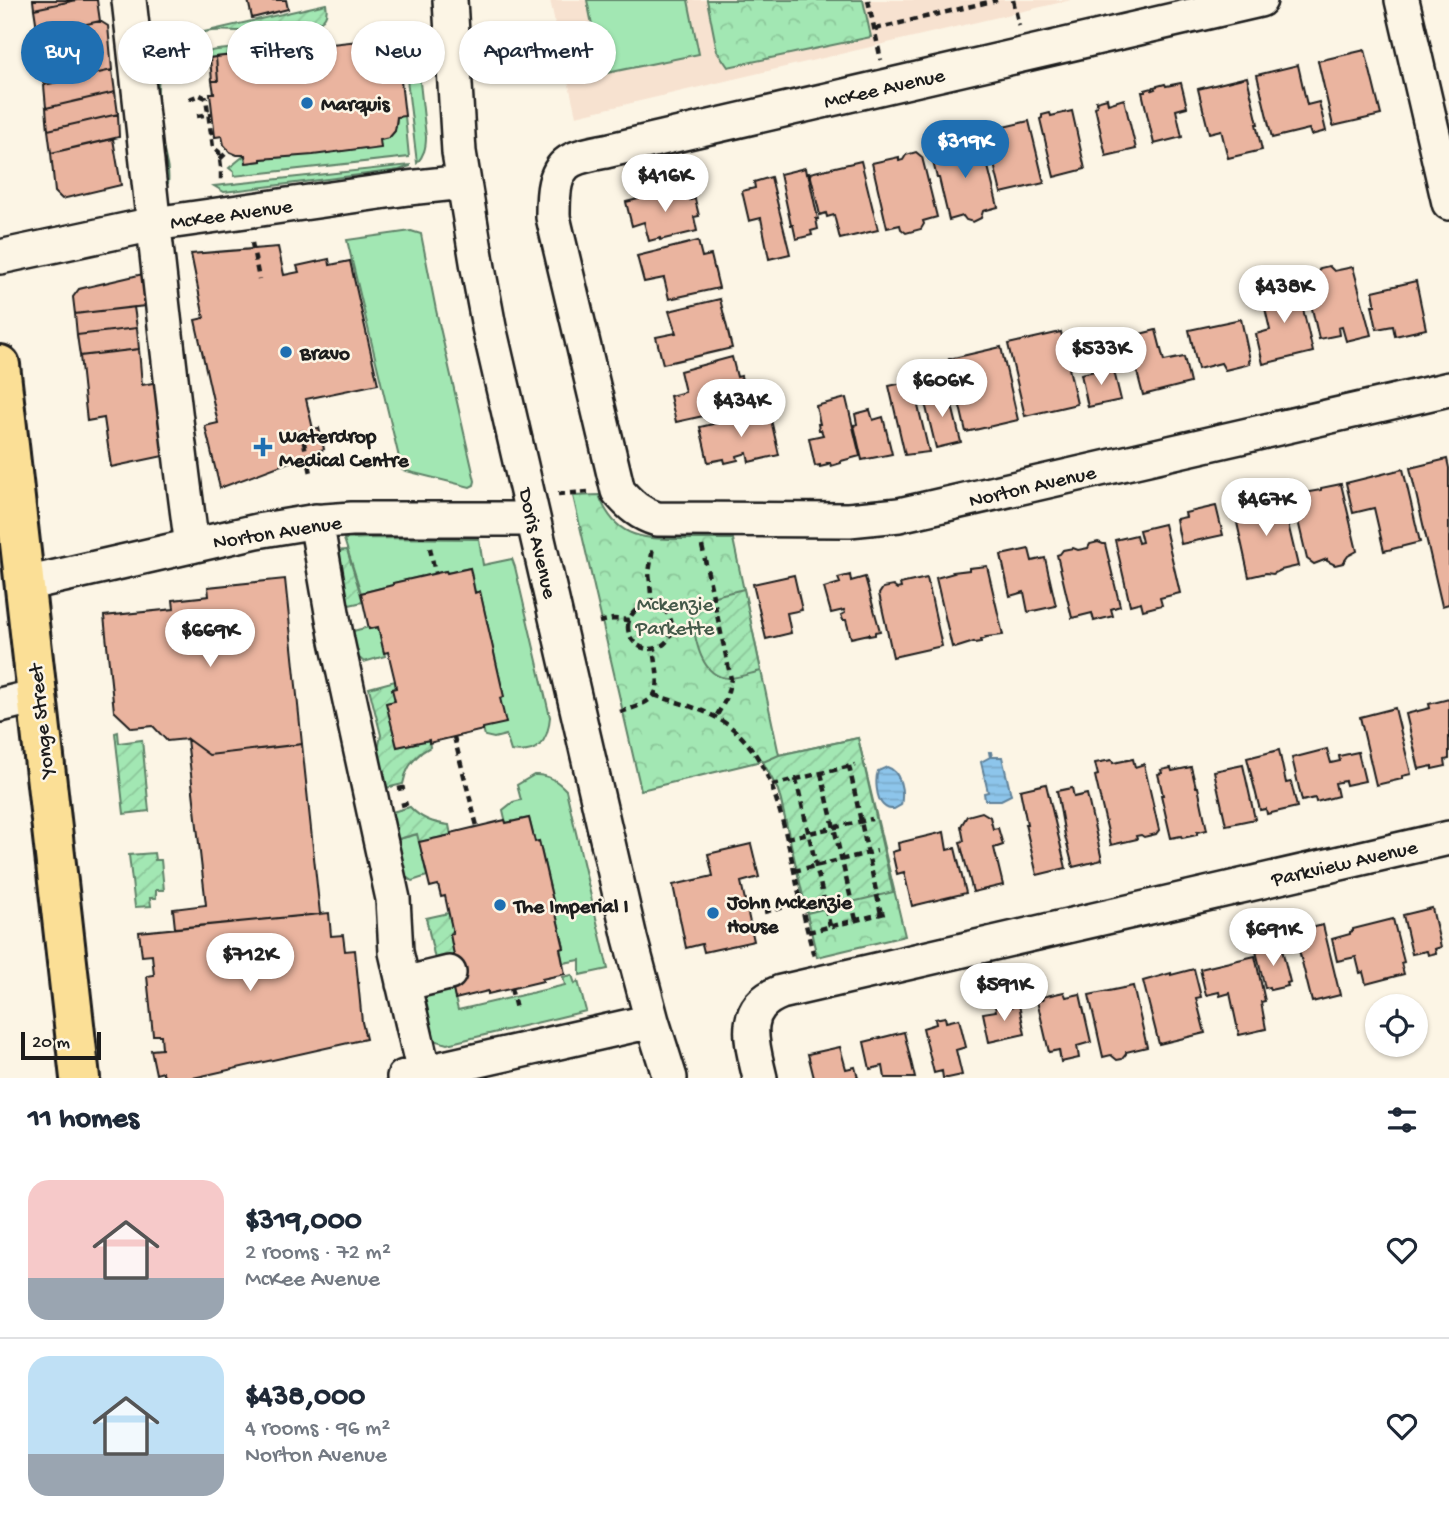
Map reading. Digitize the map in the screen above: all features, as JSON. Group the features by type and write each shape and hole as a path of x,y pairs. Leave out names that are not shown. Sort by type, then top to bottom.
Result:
{"main road":[{"name":"Yonge Street","path":"0,365 5,446 25,584 80,1078"}],"street":[{"path":"129,0 192,546"},
{"name":"Doris Avenue","path":"450,0 459,152 489,327 630,938 670,1078"},
{"name":"McKee Avenue","path":"605,491 553,217 558,177 569,162 576,158 1260,0"},
{"path":"1402,0 1449,204"},
{"name":"McKee Avenue","path":"0,257 154,224 464,182"},
{"name":"Norton Avenue","path":"605,491 645,516 657,519 849,520 899,515 1449,389"},
{"name":"Norton Avenue","path":"25,584 316,521 533,519"},
{"path":"316,521 337,641 393,899 396,952 404,985 413,1075 653,1021"},
{"path":"0,705 37,696"},
{"name":"Parkview Avenue","path":"760,1078 752,1044 752,1024 759,1006 781,992 1449,838"},
{"path":"404,985 449,974"}],"path":[{"path":"868,0 881,64"},
{"path":"875,29 997,0"},
{"path":"1013,0 1021,32"},
{"path":"189,99 200,95 206,97 213,147 219,152 220,182"},
{"path":"198,116 210,114"},
{"path":"220,159 228,151"},
{"path":"252,243 259,279"},
{"path":"301,430 311,473"},
{"path":"557,494 605,491"},
{"path":"652,605 649,573 657,519"},
{"path":"696,520 731,679 726,699 716,717"},
{"path":"430,547 435,573"},
{"path":"652,605 665,611 672,623 669,638 664,644 654,648 643,648 636,644 629,632 630,620 639,608 652,605"},
{"path":"599,622 630,620"},
{"path":"620,712 639,706 654,695 659,677 654,648"},
{"path":"654,695 716,717 736,732 751,749 778,800 815,961"},
{"path":"454,737 477,827"},
{"path":"772,785 852,766 860,821 881,914"},
{"path":"821,773 856,920"},
{"path":"796,779 830,926"},
{"path":"787,838 872,818"},
{"path":"794,871 877,851"},
{"path":"764,912 802,903"},
{"path":"808,932 889,912"},
{"path":"512,988 516,1009"}],"shaded area":[{"path":"550,0 1071,0 576,116 569,84 616,84 616,21 555,21"}],"green space":[{"path":"587,0 688,0 699,54 616,71 616,21 591,21"},
{"path":"707,0 863,0 871,37 728,67 717,51"},
{"path":"326,4 327,12 321,21 252,21"},
{"path":"227,49 227,56 213,57 214,50"},
{"path":"151,84 158,84 160,128 168,175 168,183 160,184"},
{"path":"408,84 420,84 426,145 417,163"},
{"path":"405,116 409,157 234,176 234,172 229,168 245,155 247,163 384,139 393,133 397,117"},
{"path":"410,165 399,170 224,192 214,186"},
{"path":"411,231 421,234 475,481 470,487 402,470 347,240"},
{"name":"Mckenzie Parkette","path":"599,495 605,509 620,527 640,536 664,539 733,539 779,755 858,738 905,936 817,957 778,790 762,760 641,790 573,496"},
{"path":"344,539 479,539 483,565 512,559 550,717 547,734 540,745 528,751 511,751 506,735 494,738 485,736 483,728 500,698 504,697 480,592 475,592 470,568 393,583 361,593"},
{"path":"347,550 363,602 340,607 334,551"},
{"path":"744,589 761,671 733,678 718,676 710,670 698,649 689,602"},
{"path":"378,627 385,656 364,662 351,651 349,632"},
{"path":"395,681 395,701 387,703 397,747 429,740 430,747 412,762 403,784 386,788 378,750 381,735 369,688"},
{"path":"118,732 119,743 142,740 149,811 124,814 115,733"},
{"path":"858,738 893,892 807,913 778,790 763,762 779,755"},
{"path":"534,775 552,778 566,790 608,969 580,975 580,960 563,963 560,949 564,948 539,841 535,842 529,818 506,823 503,810 513,802 521,800 517,785"},
{"path":"410,807 428,820 449,825 451,835 419,842 417,834 398,839 392,812"},
{"path":"393,834 397,834 399,839 418,834 427,876 412,881 403,875"},
{"path":"154,853 155,860 161,860 164,890 156,890 156,898 150,898 151,906 135,907 129,855"},
{"path":"449,913 455,960 436,964 426,918"},
{"path":"572,975 575,984 578,981 586,1011 447,1044 433,1040 423,1000 428,993 452,986 458,1010 565,985 563,977"}],"water":[{"path":"989,752 992,757 1002,757 1011,795 1001,800 985,800 984,793 988,792 981,762 990,757"},
{"path":"887,767 896,773 902,788 901,805 894,809 883,805 876,783 878,771"}],"building":[{"path":"33,0 77,0 34,9"},
{"path":"77,0 97,0 100,21 36,21 34,9"},
{"path":"248,0 286,0 288,9 252,18"},
{"path":"104,24 108,26 112,70 104,72"},
{"name":"Marquis","path":"351,42 351,84 401,84 405,116 397,117 395,131 389,138 380,140 381,148 261,159 246,163 245,155 230,152 224,145 222,136 215,137 210,93 214,93 213,81 218,81 216,57 227,56 227,84 337,84 337,43"},
{"path":"1365,50 1381,115 1333,126 1318,61"},
{"path":"216,57 218,81 213,81 213,58"},
{"path":"1298,65 1307,105 1319,102 1326,131 1311,135 1309,129 1272,138 1257,75"},
{"path":"112,70 115,92 46,108 44,85 104,84 104,72"},
{"path":"1247,77 1262,150 1228,158 1221,130 1209,133 1198,89"},
{"path":"1181,83 1187,107 1176,110 1182,137 1154,144 1142,92 1165,84"},
{"path":"115,92 118,114 48,130 46,108"},
{"path":"1107,98 1108,104 1124,99 1136,149 1106,156 1095,107 1096,101"},
{"path":"1072,111 1085,169 1054,177 1040,119 1042,115 1050,113 1051,116"},
{"path":"118,114 119,137 51,153 48,130"},
{"path":"1029,121 1044,183 1001,193 986,131"},
{"path":"981,138 998,207 983,211 981,218 973,222 963,216 949,220 930,150"},
{"path":"113,139 121,185 62,199 55,192 51,153"},
{"path":"916,152 922,157 937,217 923,221 921,229 906,233 900,225 887,228 872,163 899,157 899,161 903,160 906,155"},
{"path":"861,161 878,230 840,239 834,215 820,215 810,173"},
{"path":"805,168 818,229 811,231 812,235 796,239 780,174"},
{"path":"771,177 790,254 769,259 761,218 749,221 742,191 755,188 754,182"},
{"path":"687,187 690,200 695,199 699,216 694,217 697,231 649,241 644,222 632,226 626,202"},
{"path":"698,241 702,257 711,255 719,288 669,299 664,278 644,282 637,256"},
{"name":"Bravo","path":"278,247 284,275 299,272 297,266 329,259 330,265 350,261 378,384 306,399 313,429 319,428 324,449 220,488 205,426 218,423 195,320 204,318 191,254"},
{"path":"1329,266 1334,271 1353,267 1371,335 1346,341 1342,327 1338,328 1339,335 1319,339 1305,278 1318,274 1320,268"},
{"path":"143,274 145,306 75,314 73,297 79,289"},
{"path":"1416,281 1426,329 1395,336 1393,326 1377,329 1372,305 1375,305 1373,291"},
{"path":"1297,283 1313,352 1263,364 1256,334 1270,330 1261,291"},
{"path":"720,299 732,348 663,364 656,337 676,333 669,311"},
{"path":"134,307 137,328 77,335 75,314"},
{"path":"1241,319 1250,364 1225,370 1221,363 1198,369 1189,330"},
{"path":"137,328 139,349 80,356 77,335"},
{"path":"1156,330 1164,361 1184,357 1190,383 1143,395 1128,337"},
{"path":"1061,332 1077,404 1025,416 1008,344"},
{"path":"1001,347 1018,420 966,432 949,359"},
{"path":"139,349 142,385 158,382 168,455 111,467 104,418 87,421 80,356"},
{"path":"732,357 737,377 741,376 745,394 732,397 735,409 676,422 670,396 685,392 680,371"},
{"path":"1113,367 1121,400 1088,407 1081,374"},
{"path":"912,381 929,452 905,455 889,386"},
{"path":"945,388 947,398 950,397 961,442 936,448 925,403 929,402 927,392"},
{"path":"846,398 860,456 831,466 827,463 828,465 815,466 809,438 823,435 819,430 816,406"},
{"path":"870,410 873,420 883,417 892,454 862,460 854,425 857,424 855,414"},
{"path":"769,411 779,455 749,462 747,453 737,456 738,460 725,463 724,459 708,462 700,427"},
{"path":"1447,459 1449,604 1442,606 1410,468"},
{"path":"1403,469 1420,542 1384,551 1374,508 1353,513 1346,483"},
{"path":"1341,484 1357,551 1343,563 1335,565 1327,559 1314,564 1307,559 1292,495"},
{"path":"1270,498 1282,498 1298,566 1273,574 1249,577 1234,509 1258,504 1259,506 1266,504"},
{"path":"1216,506 1223,535 1181,544 1176,519 1186,517 1185,513"},
{"path":"1164,524 1180,593 1160,598 1162,605 1143,610 1141,602 1130,605 1115,540 1136,535 1138,543 1142,542 1139,530"},
{"path":"1090,544 1105,544 1120,606 1111,609 1113,616 1094,621 1092,613 1072,618 1057,555 1063,550 1088,548"},
{"path":"1029,549 1032,561 1045,558 1056,606 1028,612 1024,592 1010,596 1001,555"},
{"path":"987,566 1003,635 952,647 936,578 969,568"},
{"path":"470,568 475,593 480,591 504,697 500,698 506,723 429,743 429,740 397,747 386,703 395,701 392,689 396,688 395,681 378,627 369,629 361,593 393,583"},
{"path":"794,575 802,610 787,613 791,633 766,639 753,584"},
{"path":"850,575 851,581 865,577 880,631 875,632 875,635 851,638 846,620 843,620 841,615 845,613 844,610 831,613 824,588 840,583 838,578"},
{"path":"927,578 942,646 893,657 879,594 883,588 893,586 897,589 901,588 900,584"},
{"path":"285,579 302,744 209,755 187,739 167,741 153,726 132,728 114,711 104,616 174,609 173,600 209,596 208,587"},
{"path":"1449,699 1449,759 1445,760 1446,766 1419,769 1406,714 1430,708 1429,704"},
{"path":"1395,708 1411,774 1376,785 1360,717"},
{"path":"187,739 209,755 302,744 320,914 175,928 173,909 206,905"},
{"path":"1327,749 1331,763 1340,761 1339,756 1358,752 1365,781 1346,785 1345,781 1335,783 1338,796 1316,802 1315,798 1302,801 1292,758"},
{"path":"1279,750 1286,783 1291,782 1297,807 1267,814 1266,809 1260,810 1247,758"},
{"path":"1133,759 1135,767 1144,764 1159,830 1156,834 1136,836 1137,839 1111,845 1095,776 1098,775 1095,763"},
{"path":"1243,765 1255,819 1226,825 1214,771"},
{"path":"1191,767 1207,830 1197,832 1197,835 1171,838 1158,774 1162,773 1161,770"},
{"path":"1046,784 1066,868 1037,875 1020,790"},
{"path":"1072,788 1074,797 1087,794 1102,860 1073,867 1057,791"},
{"path":"982,812 990,817 993,829 998,828 1003,845 994,848 1003,885 973,892 960,842 964,841 961,826 967,816"},
{"name":"The Imperial I","path":"529,818 535,842 539,841 564,948 560,949 565,974 488,994 488,991 455,999 447,962 455,960 450,934 453,933 445,896 441,897 438,885 430,887 419,842 505,820 506,823"},
{"path":"944,832 947,850 955,848 966,893 912,906 904,872 897,874 892,852 899,850 898,843"},
{"name":"John Mckenzie House","path":"751,844 759,877 741,882 754,941 704,952 702,944 686,948 673,885 713,876 708,854"},
{"path":"1432,908 1441,947 1435,949 1436,953 1428,955 1427,951 1412,954 1403,915"},
{"path":"329,913 331,936 343,935 345,951 355,950 366,1039 193,1078 164,1078 163,1072 156,1074 151,1050 162,1049 161,1035 153,1035 147,976 154,975 152,955 142,956 139,932"},
{"path":"1393,919 1404,962 1401,963 1404,974 1366,984 1356,957 1337,961 1332,939 1350,934 1353,929"},
{"path":"1323,925 1340,995 1312,1002 1297,942 1305,939 1303,930"},
{"path":"1281,945 1290,982 1287,983 1288,986 1270,990 1269,987 1265,988 1256,951"},
{"path":"1255,956 1265,1001 1261,1002 1266,1029 1239,1035 1230,993 1220,996 1219,992 1206,995 1200,969"},
{"path":"1194,969 1201,997 1196,998 1205,1033 1159,1044 1143,981"},
{"path":"1133,986 1147,1047 1126,1052 1122,1059 1117,1060 1111,1055 1103,1057 1089,995"},
{"path":"1064,992 1066,997 1080,994 1091,1042 1077,1046 1079,1058 1061,1062 1059,1050 1049,1052 1037,1001 1043,1000 1042,997"},
{"path":"1005,1004 1006,1008 1019,1005 1025,1034 989,1042 983,1013 996,1011 995,1006"},
{"path":"945,1017 946,1022 959,1019 966,1047 956,1050 962,1075 948,1078 943,1078 942,1071 934,1073 923,1028 936,1024 935,1019"},
{"path":"904,1032 915,1078 885,1078 883,1066 870,1069 864,1042"},
{"path":"840,1047 846,1069 855,1067 858,1078 814,1078 808,1054"}],"place":[{"name":"Marquis","path":"307,103"},
{"name":"Bravo","path":"286,352"},
{"name":"Waterdrop Medical Centre","path":"263,447"},
{"name":"The Imperial I","path":"500,905"},
{"name":"John Mckenzie House","path":"713,913"}]}
